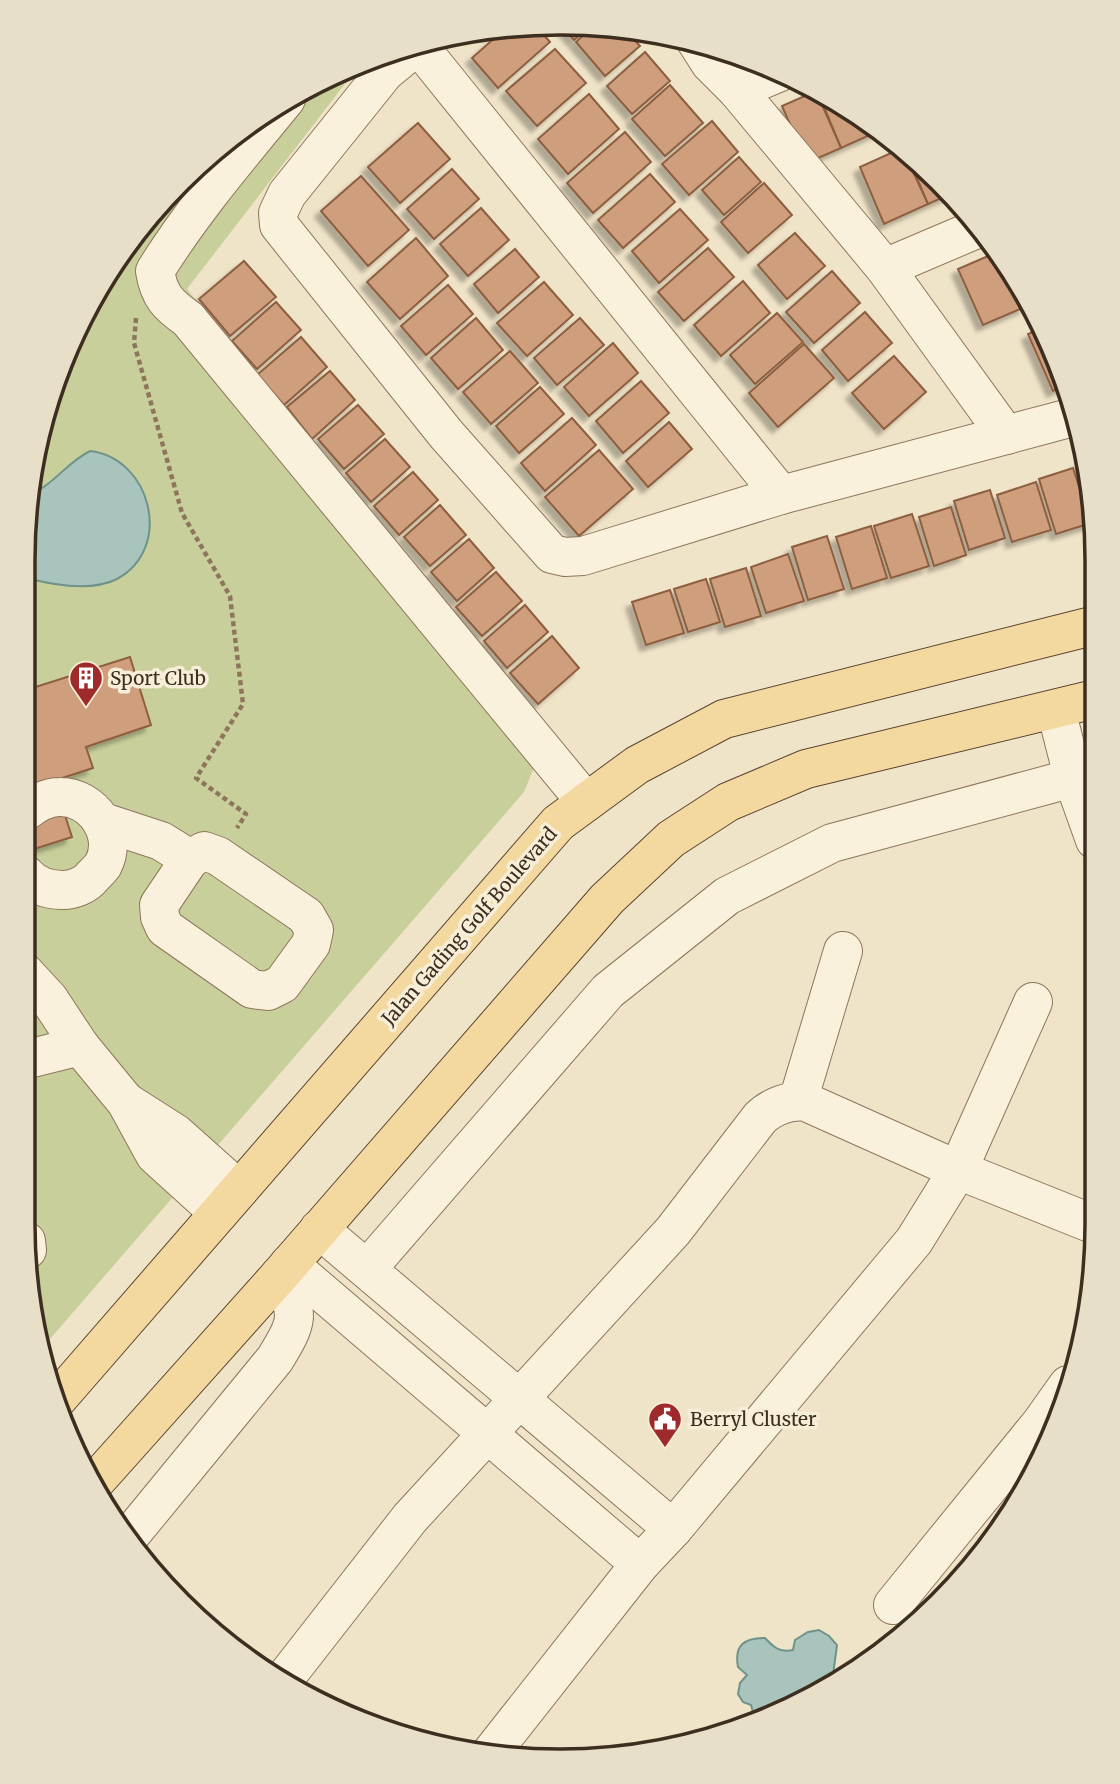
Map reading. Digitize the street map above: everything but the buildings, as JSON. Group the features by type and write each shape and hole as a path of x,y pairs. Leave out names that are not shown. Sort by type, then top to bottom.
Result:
{"main road":[{"name":"Jalan Gading Golf Boulevard","path":"63,1393 558,823 586,802 637,765 724,719 1085,628"},
{"path":"100,1476 284,1270 607,899 671,839 728,802 806,769 1085,702"}],"street":[{"path":"425,53 781,495"},
{"path":"705,56 885,268 1006,435"},
{"path":"398,61 385,72 281,203 277,219 300,252 446,434 552,554 565,557 583,556 781,495 1066,419"},
{"path":"737,90 767,78"},
{"path":"265,125 177,236 155,271 157,285 168,304 188,319 586,802"},
{"path":"885,268 970,232"},
{"path":"177,236 172,261 175,287 188,319"},
{"path":"1056,710 1085,797"},
{"path":"367,1269 608,992 727,896 832,842 1081,780"},
{"path":"35,805 58,796 76,799 92,808 103,822 108,844 103,865 88,882 68,890 46,889 35,883"},
{"path":"103,822 204,858"},
{"path":"798,1101 843,951"},
{"path":"35,984 49,999 80,1046 126,1102 155,1155 229,1201"},
{"path":"497,1746 640,1564 674,1529 914,1241 958,1170 1033,1002"},
{"path":"35,1057 80,1046"},
{"path":"288,1674 410,1518 673,1231 760,1118 773,1108 798,1101 807,1102 958,1170 1085,1221"},
{"path":"320,1229 674,1529"},
{"path":"284,1270 486,1433 640,1564"},
{"path":"134,1531 275,1360 284,1345 293,1326 294,1314 284,1270"},
{"path":"893,1605 1039,1438"}],"path":[{"path":"155,271 138,281 134,343 181,513 230,596 243,704 196,778 246,814 204,858"}],"green space":[{"path":"348,80 187,289 549,731 524,792 48,1341 39,1293 35,1224 35,560 39,491 53,424 75,359 105,297 143,240 165,214 240,143 298,105"}],"water":[{"path":"90,451 111,457 128,470 140,486 148,506 150,527 145,547 135,565 107,583 72,586 35,580 39,490"},
{"path":"819,1630 837,1645 833,1672 753,1712 751,1705 743,1702 738,1694 740,1683 747,1675 738,1667 739,1648 751,1639 765,1638 780,1650 793,1650 795,1640 808,1632"}],"place":[{"name":"Sport Club","path":"86,708"},
{"name":"Berryl Cluster","path":"665,1449"}]}
